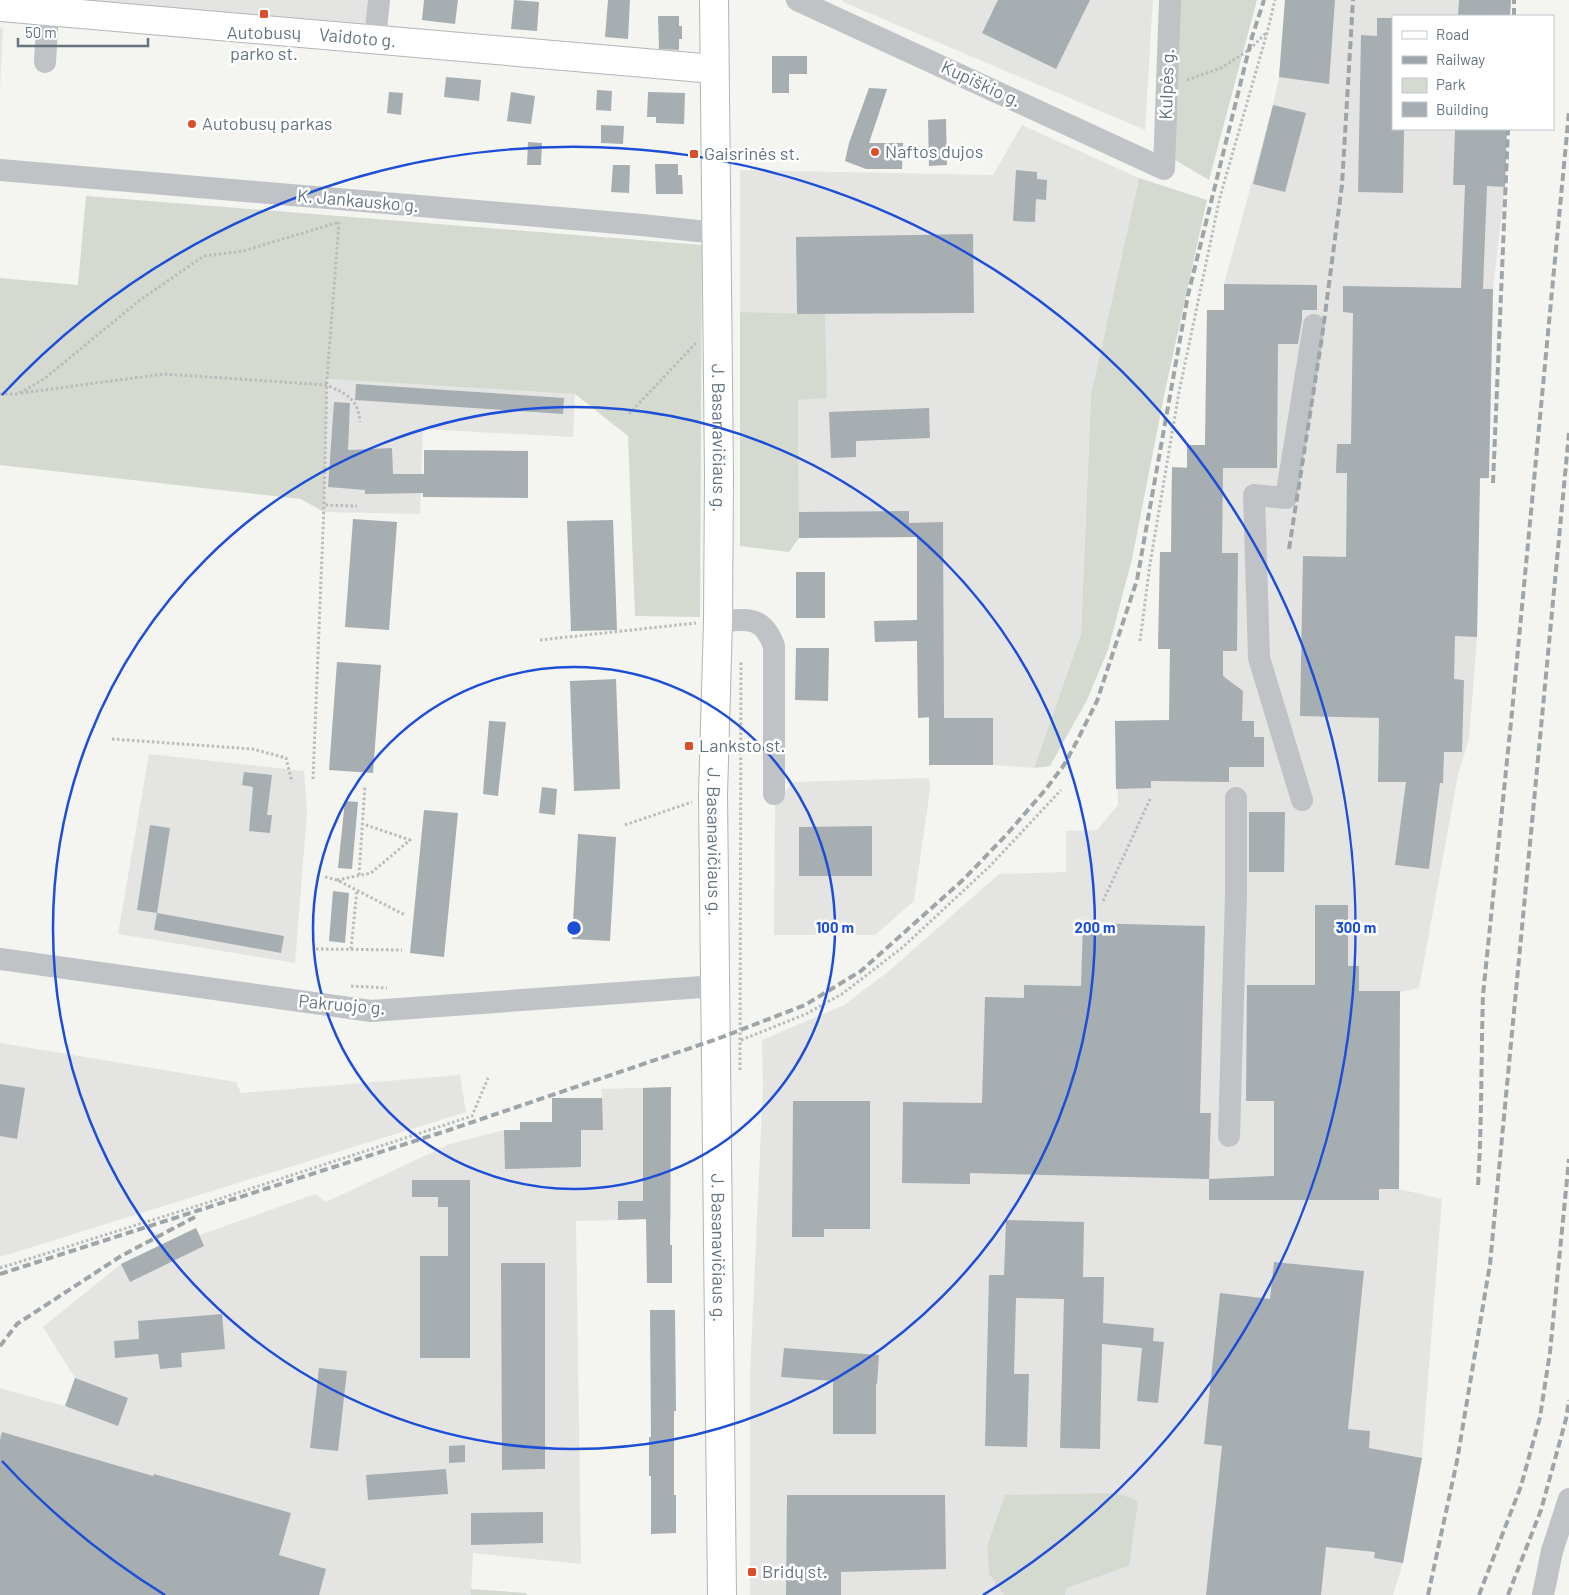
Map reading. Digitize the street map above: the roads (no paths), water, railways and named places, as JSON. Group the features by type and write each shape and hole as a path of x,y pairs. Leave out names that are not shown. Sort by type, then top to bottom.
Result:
{"main road":[{"name":"J. Basanavičiaus g.","path":"714,0 719,475 714,795 716,986 729,1044 722,1595"},
{"name":"Vaidoto g.","path":"0,7 714,68"}],"street":[{"path":"375,40 379,0"},
{"name":"Kupiškio g.","path":"798,0 1164,169"},
{"name":"Kulpės g.","path":"1164,169 1170,0"},
{"path":"45,62 48,12"},
{"name":"K. Jankausko g.","path":"0,170 716,233"},
{"path":"1302,800 1259,658 1254,495 1286,498 1314,325"},
{"path":"718,621 747,620 760,624 769,634 774,646 774,794"},
{"path":"1229,1136 1236,895 1236,798"},
{"name":"Pakruojo g.","path":"0,959 371,1011 716,986"},
{"path":"1543,1595 1552,1551 1569,1499"}],"railway":[{"path":"0,1274 449,1130 717,1039 805,1005 861,971 964,879 1008,833 1064,765 1097,701 1137,580 1188,295 1252,37 1264,0"},
{"path":"1289,549 1322,337 1342,185 1353,0"},
{"path":"1514,0 1514,15"},
{"path":"1478,1185 1483,995 1569,112"},
{"path":"1493,483 1508,130"},
{"path":"1428,1595 1457,1461 1490,1264 1569,433"},
{"path":"1479,1595 1521,1486 1540,1417 1550,1352 1569,1159"},
{"path":"0,1346 17,1324 121,1256 195,1217"},
{"path":"1508,1595 1541,1510 1566,1419 1569,1400"}],"place":[{"name":"Autobusų parko st.","path":"264,14"},
{"name":"Autobusų parkas","path":"192,124"},
{"name":"Naftos dujos","path":"875,152"},
{"name":"Gaisrinės st.","path":"694,154"},
{"name":"Lanksto st.","path":"689,746"},
{"name":"Bridų st.","path":"752,1572"}]}
